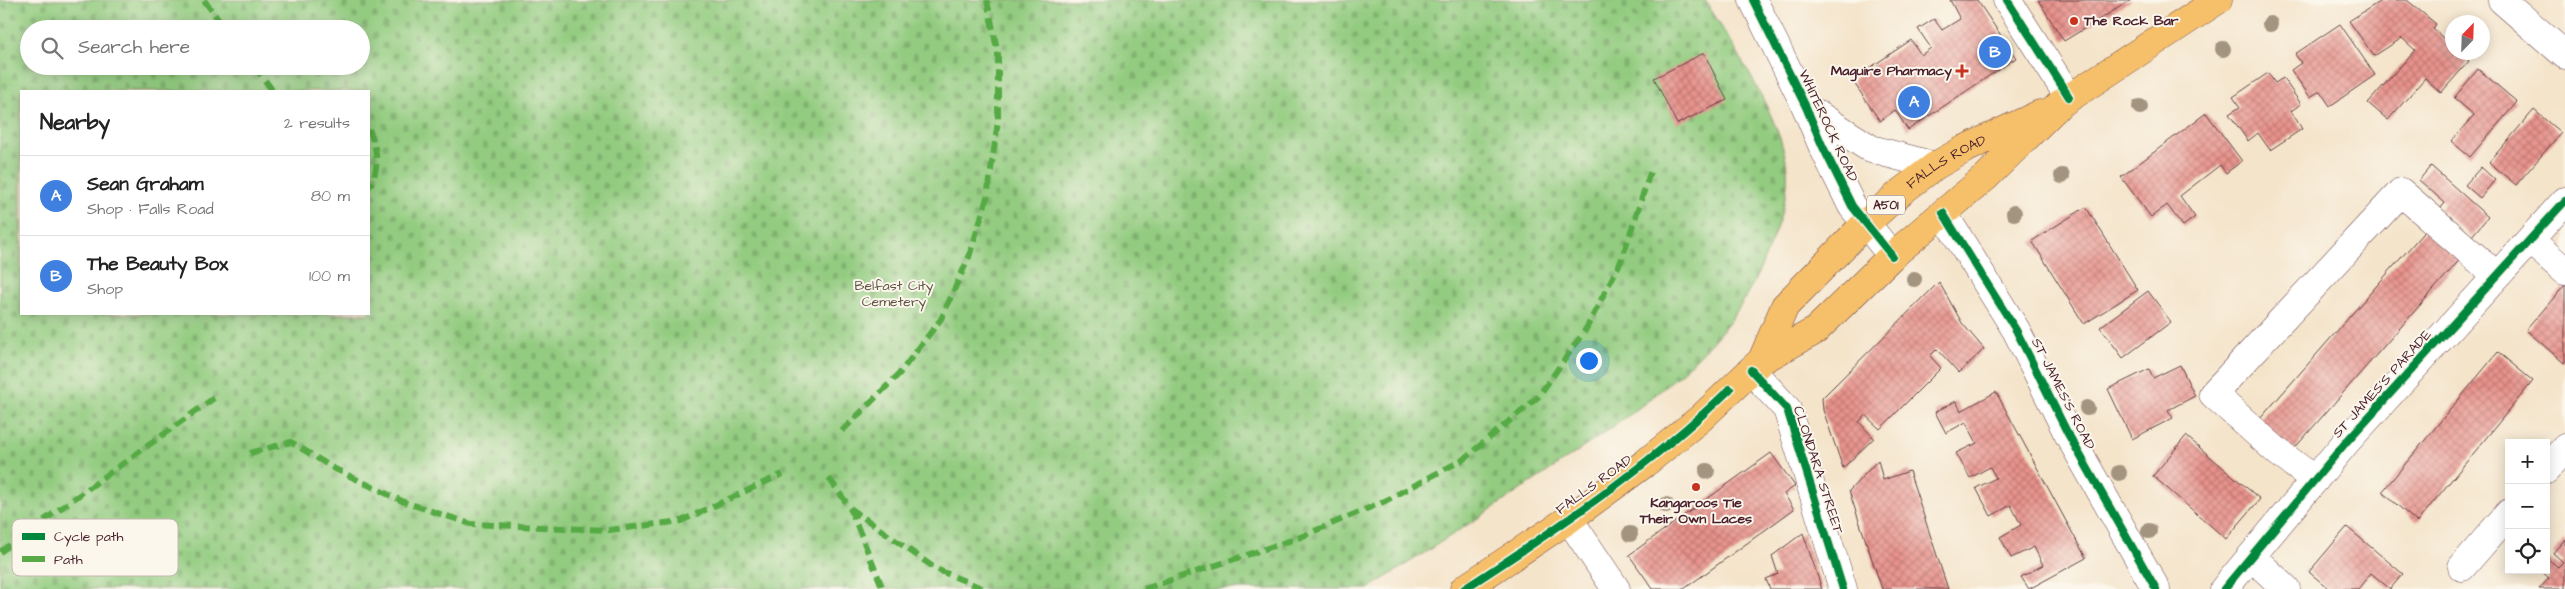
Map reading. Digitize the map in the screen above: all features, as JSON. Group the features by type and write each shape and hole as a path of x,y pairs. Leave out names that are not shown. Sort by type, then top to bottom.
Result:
{"main road":[{"name":"FALLS ROAD","path":"1756,365 1785,306 1865,224 1902,190 1935,166 1965,149 2065,101 2218,0"},
{"name":"FALLS ROAD","path":"1464,589 1569,519 1701,418 1756,365 1814,331 1892,256 1986,177 2065,101"}],"street":[{"name":"WHITEROCK ROAD","path":"1753,0 1806,107 1841,184 1865,224 1892,256"},
{"path":"2007,0 2065,101"},
{"path":"2502,0 2565,55"},
{"path":"1806,107 1871,149 1935,166"},
{"path":"2315,480 2278,452 2214,394 2400,192 2497,276"},
{"name":"ST JAMES'S PARADE","path":"2224,589 2315,480 2565,201"},
{"name":"ST JAMES'S ROAD","path":"1943,213 2016,330 2067,432 2156,589"},
{"path":"2530,240 2565,271"},
{"name":"CLONDARA STREET","path":"1756,365 1786,409 1844,589"},
{"path":"2550,465 2565,448"},
{"path":"2462,568 2505,518"},
{"path":"1569,519 1616,589"},
{"path":"2252,557 2286,589"}],"green space":[{"name":"Belfast City Cemetery","path":"0,0 1705,0 1742,60 1767,106 1784,150 1787,170 1786,196 1781,213 1759,271 1748,293 1728,323 1711,343 1674,380 1568,458 1368,589 0,589"}],"building":[{"path":"1950,0 1977,0 2016,58 1908,130 1895,110 1880,121 1852,80 1911,40 1921,55 1931,48 1918,29 1934,19 1942,30 1960,19"},
{"name":"The Rock Bar","path":"2038,0 2131,0 2064,41"},
{"path":"2382,0 2407,0 2436,24 2433,29 2445,40 2445,60 2469,61 2441,93 2425,78 2388,120 2368,103 2415,50 2402,38 2374,56 2349,21"},
{"path":"2340,24 2375,75 2330,106 2320,91 2310,97 2291,70 2301,63 2295,54"},
{"path":"1704,53 1727,100 1677,124 1654,78"},
{"path":"2478,69 2517,102 2470,157 2451,141 2474,115 2454,98"},
{"path":"2268,73 2275,83 2283,78 2301,104 2291,111 2302,129 2270,150 2258,133 2248,141 2229,114 2240,107 2233,97"},
{"path":"2534,110 2561,133 2516,185 2489,162"},
{"path":"2206,113 2242,161 2226,173 2220,165 2180,196 2195,217 2183,226 2167,205 2151,217 2121,177"},
{"path":"2431,166 2488,217 2471,237 2440,209 2445,203 2419,180"},
{"path":"2481,167 2495,180 2480,198 2465,185"},
{"path":"2086,207 2138,290 2084,324 2032,241"},
{"path":"2429,226 2463,256 2293,450 2259,420"},
{"path":"1939,282 1962,323 1984,349 1959,373 1937,349 1930,356 1941,368 1880,429 1865,415 1859,422 1874,438 1843,468 1823,410 1822,398"},
{"path":"2565,285 2565,361 2564,363 2526,330"},
{"path":"2148,291 2171,322 2123,358 2100,327"},
{"path":"2498,352 2533,381 2417,522 2382,492"},
{"path":"2180,365 2195,396 2168,410 2173,418 2132,439 2108,389 2149,369 2153,378"},
{"path":"1996,392 2086,558 2029,589 2021,577 2043,565 2034,547 2011,558 2000,537 2021,525 2011,505 1991,516 1976,488 1996,478 1990,467 1970,478 1956,453 1977,443 1966,422 1946,433 1935,412 1956,401 1961,411"},
{"path":"2186,436 2260,499 2226,539 2153,476"},
{"path":"1771,453 1795,486 1784,494 1794,509 1684,589 1653,589 1629,555"},
{"path":"1878,460 1883,480 1909,471 1948,589 1882,589 1849,491"},
{"path":"2347,527 2403,574 2390,589 2371,573 2358,589 2329,589 2309,572"},
{"path":"1803,533 1822,589 1770,589 1766,579 1778,574 1772,556"},
{"path":"2565,539 2565,589 2539,589 2549,578 2544,574 2550,574 2550,561 2558,567 2563,562 2553,553"}],"marked path":[{"path":"204,0 218,20"},
{"path":"842,431 899,374 941,319 969,257 987,198 998,121 998,54 987,0"},
{"path":"261,75 272,90"},
{"path":"370,132 376,151 375,173 370,185"},
{"path":"1144,589 1298,538 1383,502 1464,459 1538,397 1586,329 1621,261 1651,170"},
{"path":"46,519 214,398"},
{"path":"250,453 291,442 333,468 404,502 471,524 609,530 681,521 783,474"},
{"path":"829,478 850,508 936,569 984,589"},
{"path":"850,508 883,589"},
{"path":"0,552 12,543"}],"cycle path":[{"path":"1753,0 1852,206 1892,256"},
{"path":"2007,0 2069,97"},
{"path":"2224,589 2347,441 2565,201"},
{"path":"1943,213 2016,330 2067,432 2156,589"},
{"path":"1751,370 1787,409 1843,589"},
{"path":"1464,589 1568,520 1602,495 1668,444 1730,389"}],"place":[{"name":"The Rock Bar","path":"2074,21"},
{"name":"The Beauty Box","path":"1995,52"},
{"name":"Maguire Pharmacy","path":"1962,71"},
{"name":"Sean Graham","path":"1914,102"},
{"name":"Kangaroos Tie Their Own Laces","path":"1696,487"}]}
